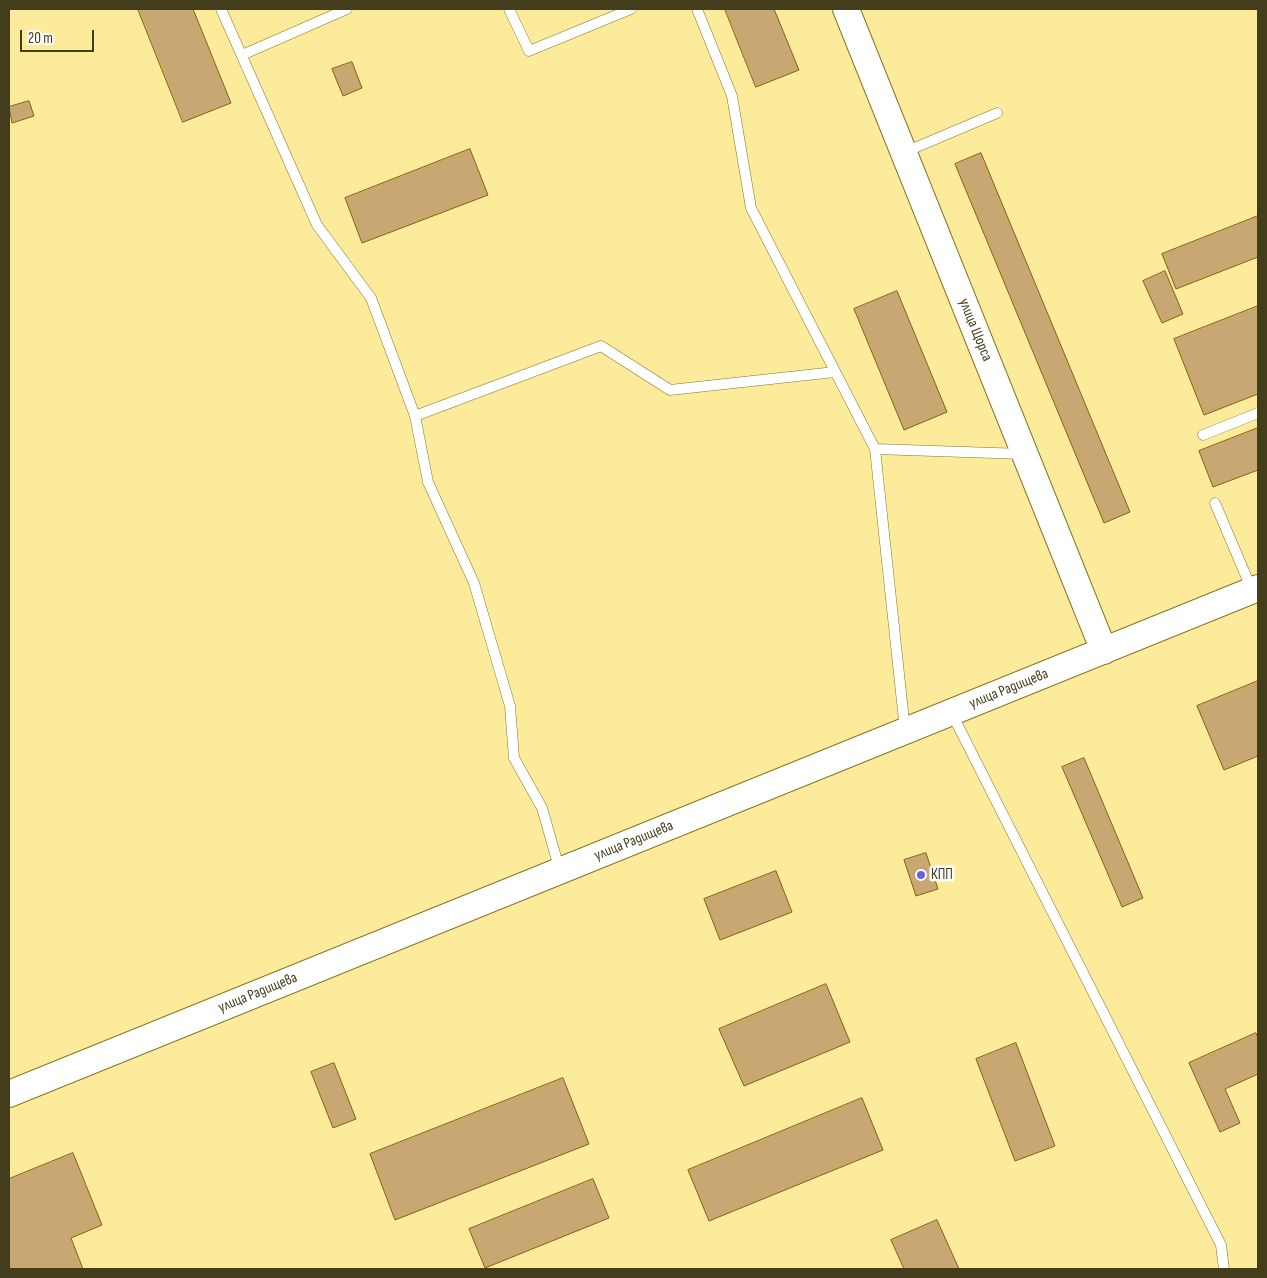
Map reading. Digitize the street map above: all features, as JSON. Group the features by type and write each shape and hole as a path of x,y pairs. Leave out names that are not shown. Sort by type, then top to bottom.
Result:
{"street":[{"name":"улица Щорса","path":"846,9 1104,651"},
{"name":"улица Радищева","path":"9,1094 1255,590"}],"lane":[{"path":"221,9 318,225 371,298 415,416 428,482 474,583 510,706 514,758 542,808 560,871"},
{"path":"242,55 346,9"},
{"path":"509,9 529,51 631,9"},
{"path":"697,9 732,96 751,208 875,450 906,732"},
{"path":"904,153 997,113"},
{"path":"415,416 601,346 670,390 835,372"},
{"path":"1202,435 1258,413"},
{"path":"875,450 1025,454"},
{"path":"1215,503 1255,590"},
{"path":"952,713 1221,1245 1224,1269"}],"building":[{"path":"138,9 193,9 231,103 183,122"},
{"path":"725,9 774,9 799,70 756,87"},
{"path":"352,62 362,88 343,96 332,69"},
{"path":"29,101 34,116 12,123 9,107"},
{"path":"470,149 488,195 362,243 345,198"},
{"path":"981,153 1130,512 1104,523 955,164"},
{"path":"1258,216 1258,257 1176,289 1162,254"},
{"path":"1165,271 1183,314 1162,323 1143,281"},
{"path":"897,291 947,412 904,430 854,309"},
{"path":"1258,306 1258,394 1204,415 1174,339"},
{"path":"1258,428 1258,470 1213,487 1199,451"},
{"path":"1258,681 1258,756 1224,770 1197,706"},
{"path":"1084,758 1143,898 1122,907 1062,767"},
{"name":"КПП","path":"926,853 938,889 916,896 904,860"},
{"path":"776,871 792,912 720,940 704,899"},
{"path":"826,984 850,1042 744,1086 719,1029"},
{"path":"1256,1033 1258,1038 1258,1074 1225,1089 1240,1123 1220,1132 1189,1063"},
{"path":"1016,1043 1055,1146 1015,1161 976,1059"},
{"path":"334,1063 356,1119 333,1128 311,1072"},
{"path":"563,1078 589,1144 395,1220 370,1154"},
{"path":"862,1098 883,1150 709,1221 688,1170"},
{"path":"73,1153 102,1225 71,1238 83,1269 9,1269 9,1179"},
{"path":"593,1179 609,1218 485,1268 469,1229"},
{"path":"937,1220 959,1269 904,1269 891,1240"}],"place":[{"name":"КПП","path":"921,875"}]}
